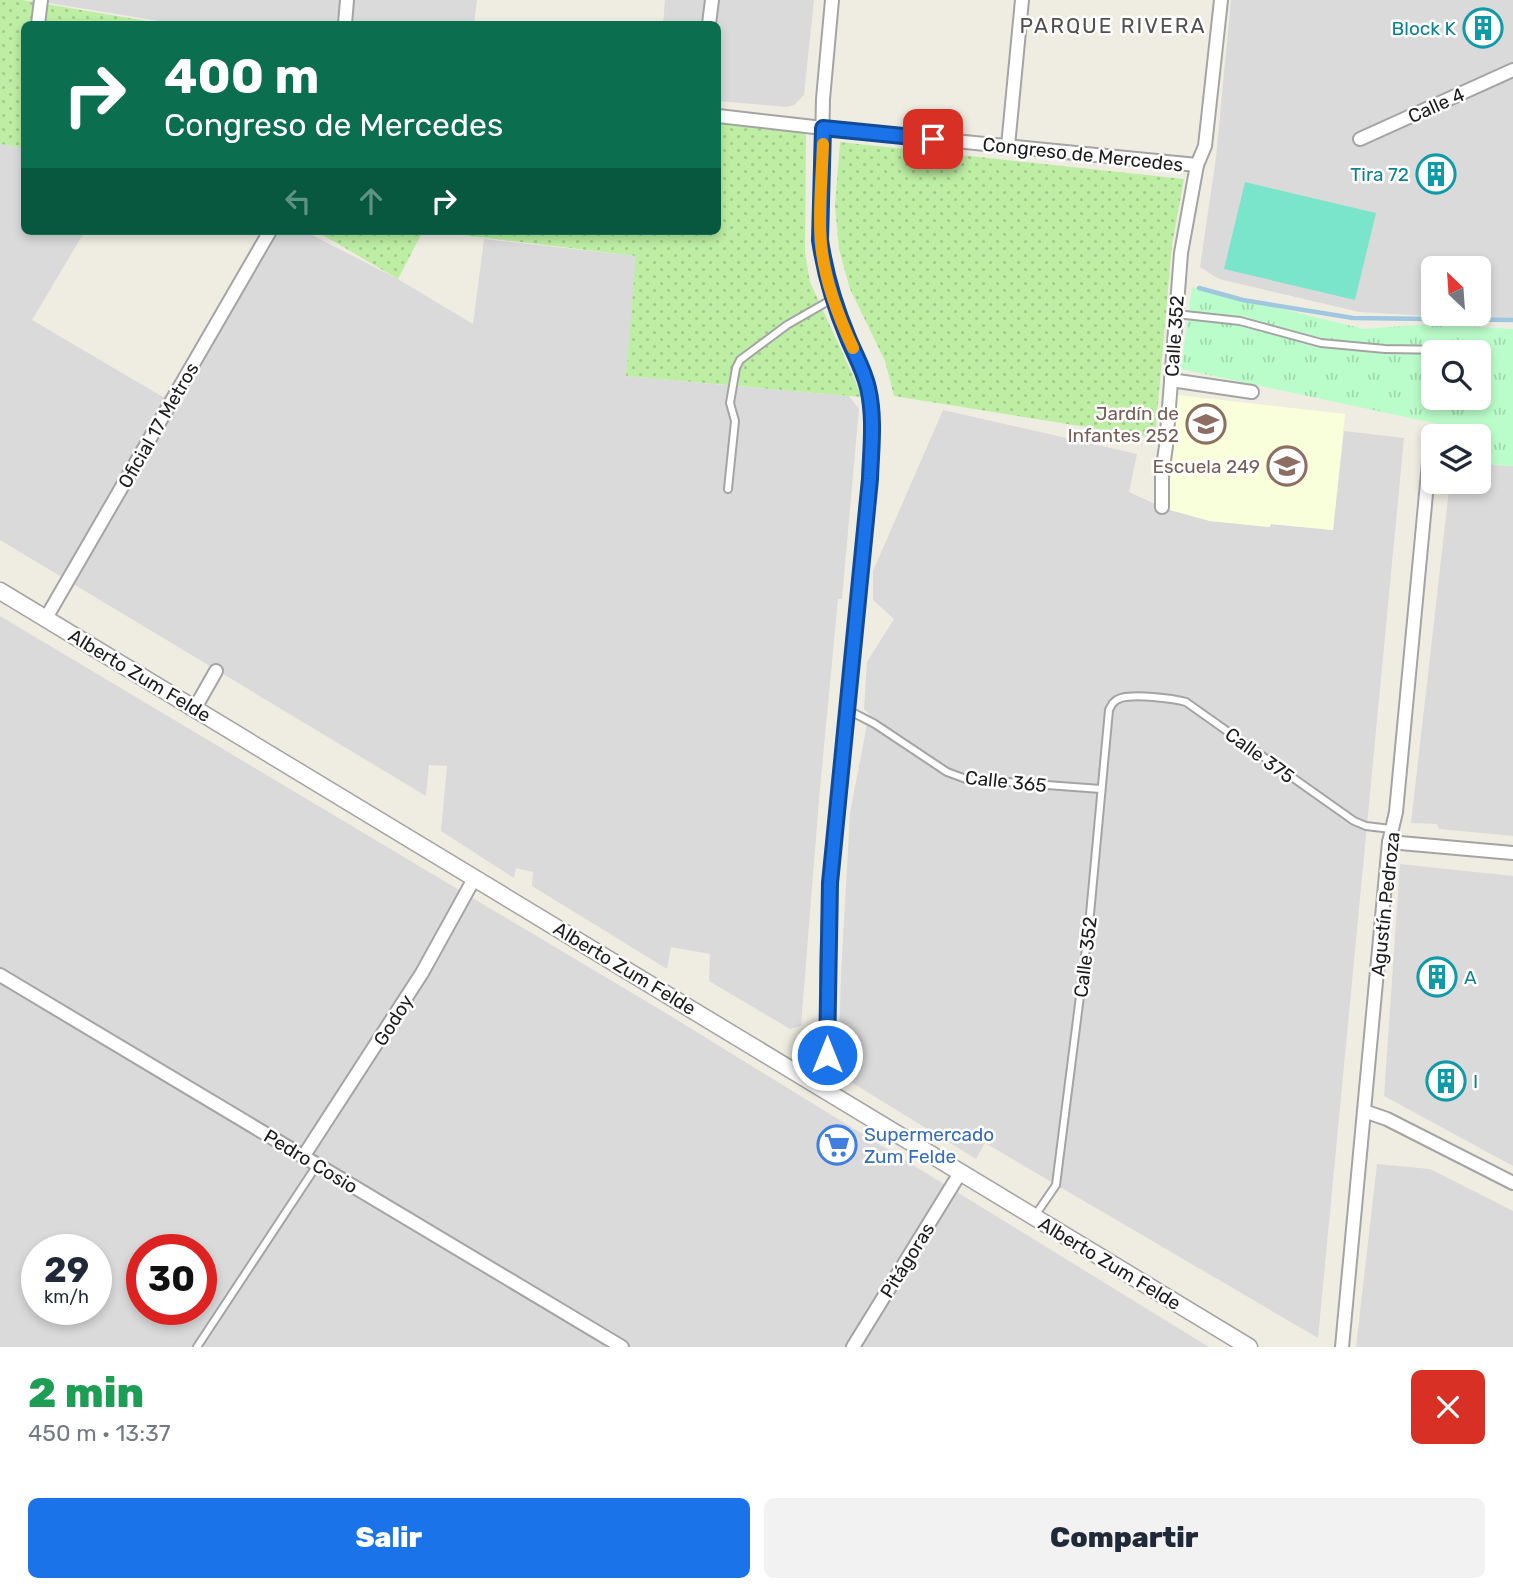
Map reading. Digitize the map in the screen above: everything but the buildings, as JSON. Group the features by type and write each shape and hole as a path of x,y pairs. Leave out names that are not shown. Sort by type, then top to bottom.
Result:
{"street":[{"path":"38,21 41,0"},
{"path":"345,21 347,0"},
{"path":"709,21 712,0"},
{"path":"815,1085 827,1055 830,883 870,479 872,416 862,369 834,298 820,240 823,99 832,0"},
{"path":"1008,146 1022,0"},
{"name":"Calle 352","path":"1162,507 1162,474 1181,253 1197,165 1205,146 1221,0"},
{"name":"Calle 4","path":"1360,139 1513,70"},
{"name":"Congreso de Mercedes","path":"721,116 1197,165"},
{"name":"Oficial 17 Metros","path":"46,618 268,235"},
{"path":"1171,380 1252,392"},
{"name":"Agustín Pedroza","path":"1342,1347 1390,835 1396,812 1426,494"},
{"name":"Alberto Zum Felde","path":"0,591 1250,1347"},
{"path":"195,708 216,671"},
{"path":"1390,835 1513,853"},
{"name":"Godoy","path":"303,1157 422,974 475,877"},
{"name":"Pedro Cosio","path":"0,975 622,1347"},
{"path":"1364,1111 1387,1119 1513,1183"},
{"name":"Pitágoras","path":"853,1347 960,1173"}],"lane":[{"path":"728,489 735,421 730,403 740,360 758,344 834,298"},
{"path":"1176,314 1240,321 1321,343 1421,350"},
{"name":"Calle 375","path":"1123,697 1175,699 1186,702 1354,821 1390,835"},
{"name":"Calle 352","path":"1034,1217 1056,1185 1089,925 1110,710 1113,702 1123,697"},
{"name":"Calle 365","path":"846,709 875,724 947,772 966,779 1101,789"},
{"path":"197,1347 317,1165"}],"shaded area":[{"path":"30,0 477,0 474,21 160,21"},
{"path":"665,0 814,0 804,95 794,105 787,107 721,101 721,21 663,21"},
{"path":"1231,0 1513,0 1513,321 1491,320 1491,256 1421,256 1421,316 1359,312 1219,279 1200,267 1216,157"},
{"path":"0,144 21,148 21,235 83,235 32,320 180,407 269,235 312,235 398,279 473,324 484,239 637,256 626,376 849,396 859,409 842,599 838,599 819,800 801,1026 790,1029 709,981 710,954 671,947 667,969 532,886 533,872 516,868 514,878 441,831 447,766 429,765 426,796 0,540"},
{"name":"Escuela 249","path":"1177,395 1345,414 1333,530 1210,521 1166,509"},
{"path":"943,410 1137,454 1129,492 1162,507 1210,521 1269,527 1270,524 1333,530 1344,431 1404,438 1318,1338 985,1143 976,1159 838,1074 850,813 869,714 864,709 867,662 894,619 873,600 873,571"},
{"path":"1491,465 1513,466 1513,836 1439,829 1437,824 1411,823 1449,494 1491,494"},
{"path":"0,616 669,1015 1209,1347 0,1347"},
{"path":"1400,864 1513,876 1513,1166 1384,1096"},
{"path":"1377,1164 1430,1169 1513,1211 1513,1347 1356,1347"}],"green space":[{"path":"0,0 22,0 147,21 21,21 21,148 0,144"},
{"path":"721,123 802,132 806,135 805,253 810,282 861,397 626,376 636,256 462,235 721,235"},
{"path":"840,142 1184,179 1172,245 1155,438 894,396 885,361 850,289 839,249 835,206"},
{"path":"1245,182 1376,213 1355,300 1224,269"},
{"path":"323,235 421,235 398,279"},
{"path":"1192,287 1364,329 1421,325 1513,329 1513,466 1491,465 1491,424 1438,424 1181,369"}],"waterway":[{"path":"1199,288 1243,300 1353,318 1513,320"}],"slow traffic":[{"path":"823,144 820,240 830,286 853,348"}],"place":[{"name":"Block K","path":"1483,28"},
{"name":"Tira 72","path":"1436,174"},
{"name":"Jardín de Infantes 252","path":"1206,424"},
{"name":"Escuela 249","path":"1287,466"},
{"name":"A","path":"1437,977"},
{"name":"I","path":"1446,1081"},
{"name":"Supermercado Zum Felde","path":"837,1145"}],"district":[{"name":"PARQUE RIVERA","path":"1113,26"}],"route":[{"path":"827,1055 830,883 870,479 872,416 868,388 830,286 820,240 823,128 933,139"}]}
